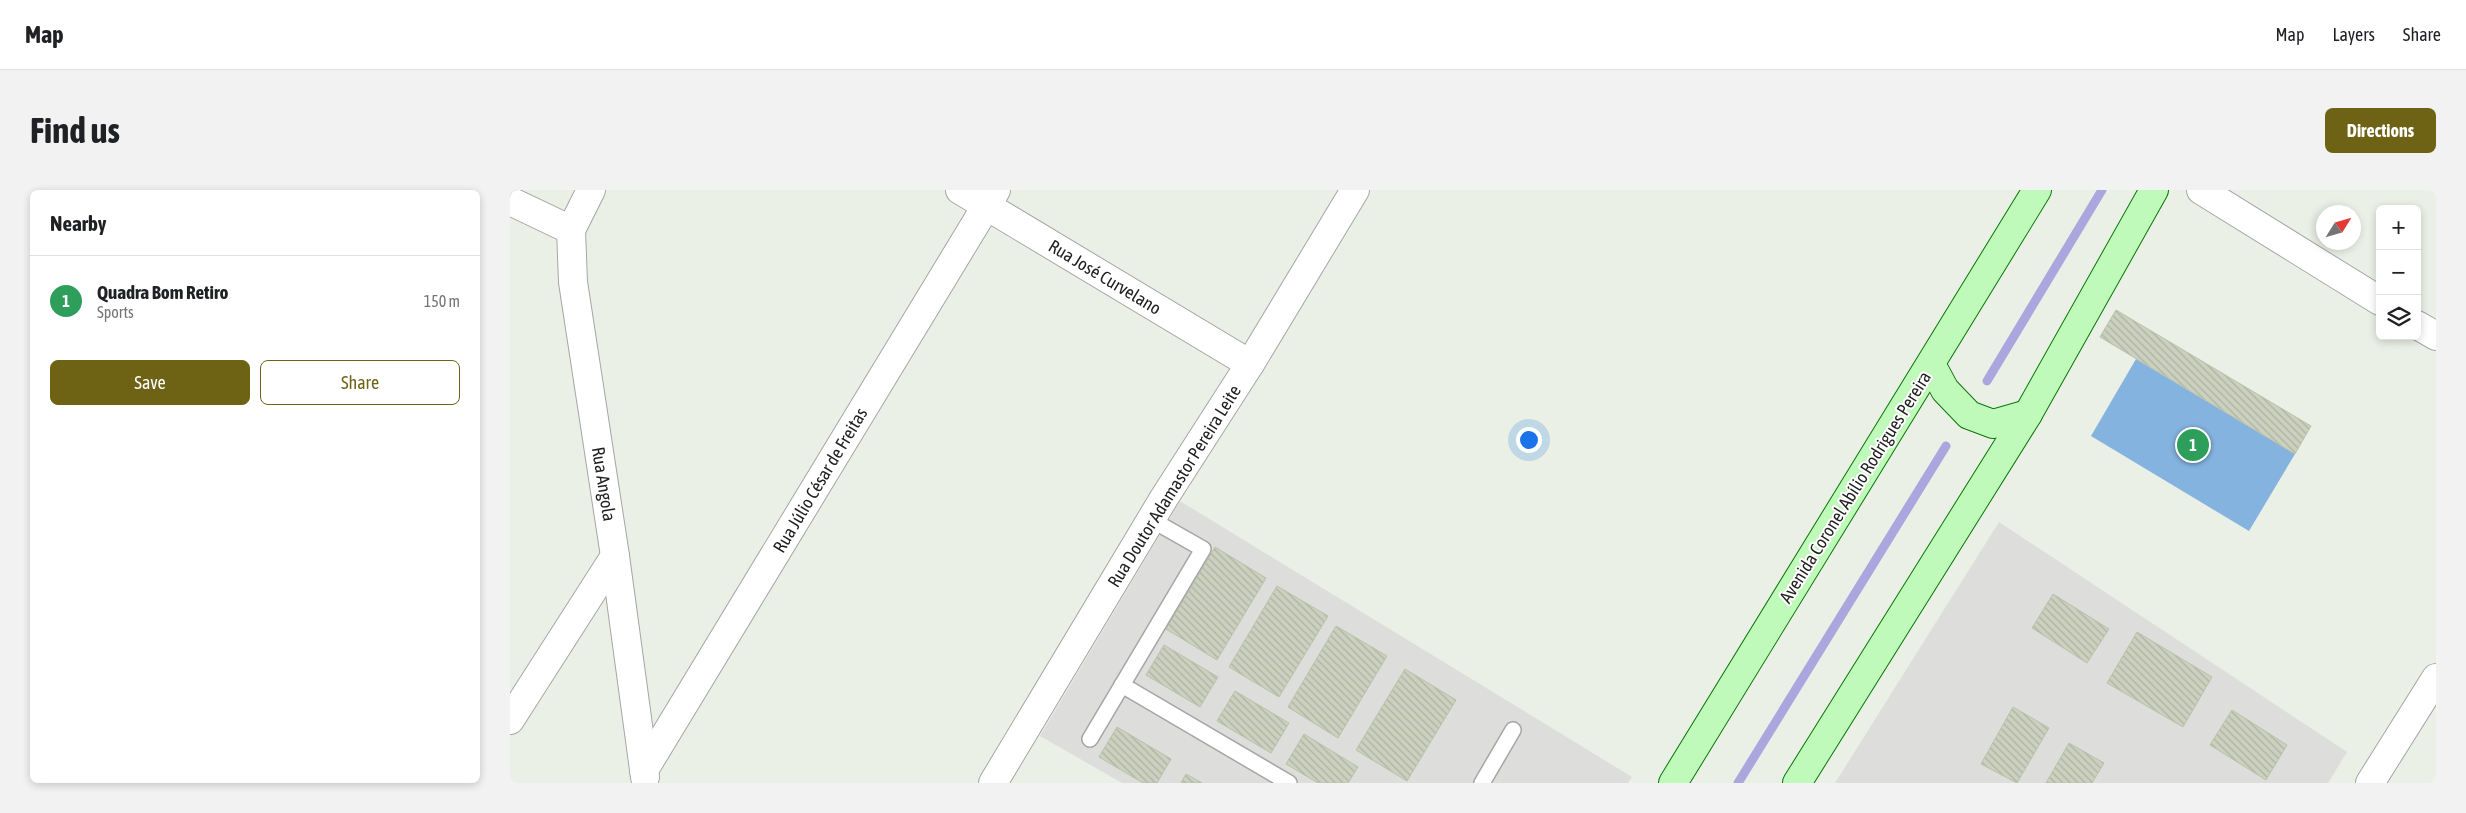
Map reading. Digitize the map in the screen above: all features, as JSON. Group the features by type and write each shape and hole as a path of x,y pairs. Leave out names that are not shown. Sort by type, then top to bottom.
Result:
{"street":[{"name":"Rua Angola","path":"590,190 570,230 573,282 645,777"},
{"name":"Rua José Curvelano","path":"960,190 991,198 1250,364"},
{"name":"Rua Doutor Adamastor Pereira Leite","path":"993,783 1355,190"},
{"name":"Avenida Coronel Abílio Rodrigues Pereira","path":"1673,783 2037,190"},
{"path":"1797,783 2028,414 2154,190"},
{"path":"2201,190 2376,299"},
{"name":"Rua Júlio César de Freitas","path":"645,777 991,198"},
{"path":"510,201 570,230"},
{"path":"2421,327 2436,336"},
{"path":"1931,364 1945,390 1969,415 1993,424 2028,414"},
{"path":"510,720 614,556"},
{"path":"2370,783 2436,678"}],"lane":[{"path":"1090,739 1203,549 1152,520"},
{"path":"1122,685 1289,783"},
{"path":"1482,783 1513,730"}],"shaded area":[{"path":"2136,359 2295,454 2249,531 2091,436"},
{"path":"1180,501 1632,777 1628,783 1122,783 1040,736"},
{"path":"1999,522 2347,752 2328,783 1835,783"}],"building":[{"path":"2116,310 2311,426 2295,454 2100,337"},
{"path":"1215,547 1266,578 1217,660 1166,629"},
{"path":"1277,586 1328,616 1279,697 1229,667"},
{"path":"2053,594 2109,629 2087,663 2032,628"},
{"path":"1336,626 1387,656 1338,738 1288,707"},
{"path":"2137,632 2212,677 2183,727 2107,683"},
{"path":"1164,645 1218,677 1200,707 1146,675"},
{"path":"1405,669 1456,700 1407,781 1356,750"},
{"path":"1235,691 1289,723 1271,753 1217,721"},
{"path":"2013,707 2049,728 2017,783 1981,764"},
{"path":"2232,710 2287,745 2266,780 2210,745"},
{"path":"1117,727 1171,759 1157,783 1143,783 1099,757"},
{"path":"1304,734 1358,767 1348,783 1318,783 1286,764"},
{"path":"2069,743 2104,763 2092,783 2046,783"},
{"path":"1186,774 1202,783 1181,783"}],"waterway":[{"path":"1987,381 2102,190"},
{"path":"1738,783 1946,446"}],"place":[{"name":"Quadra Bom Retiro","path":"2193,445"}]}
